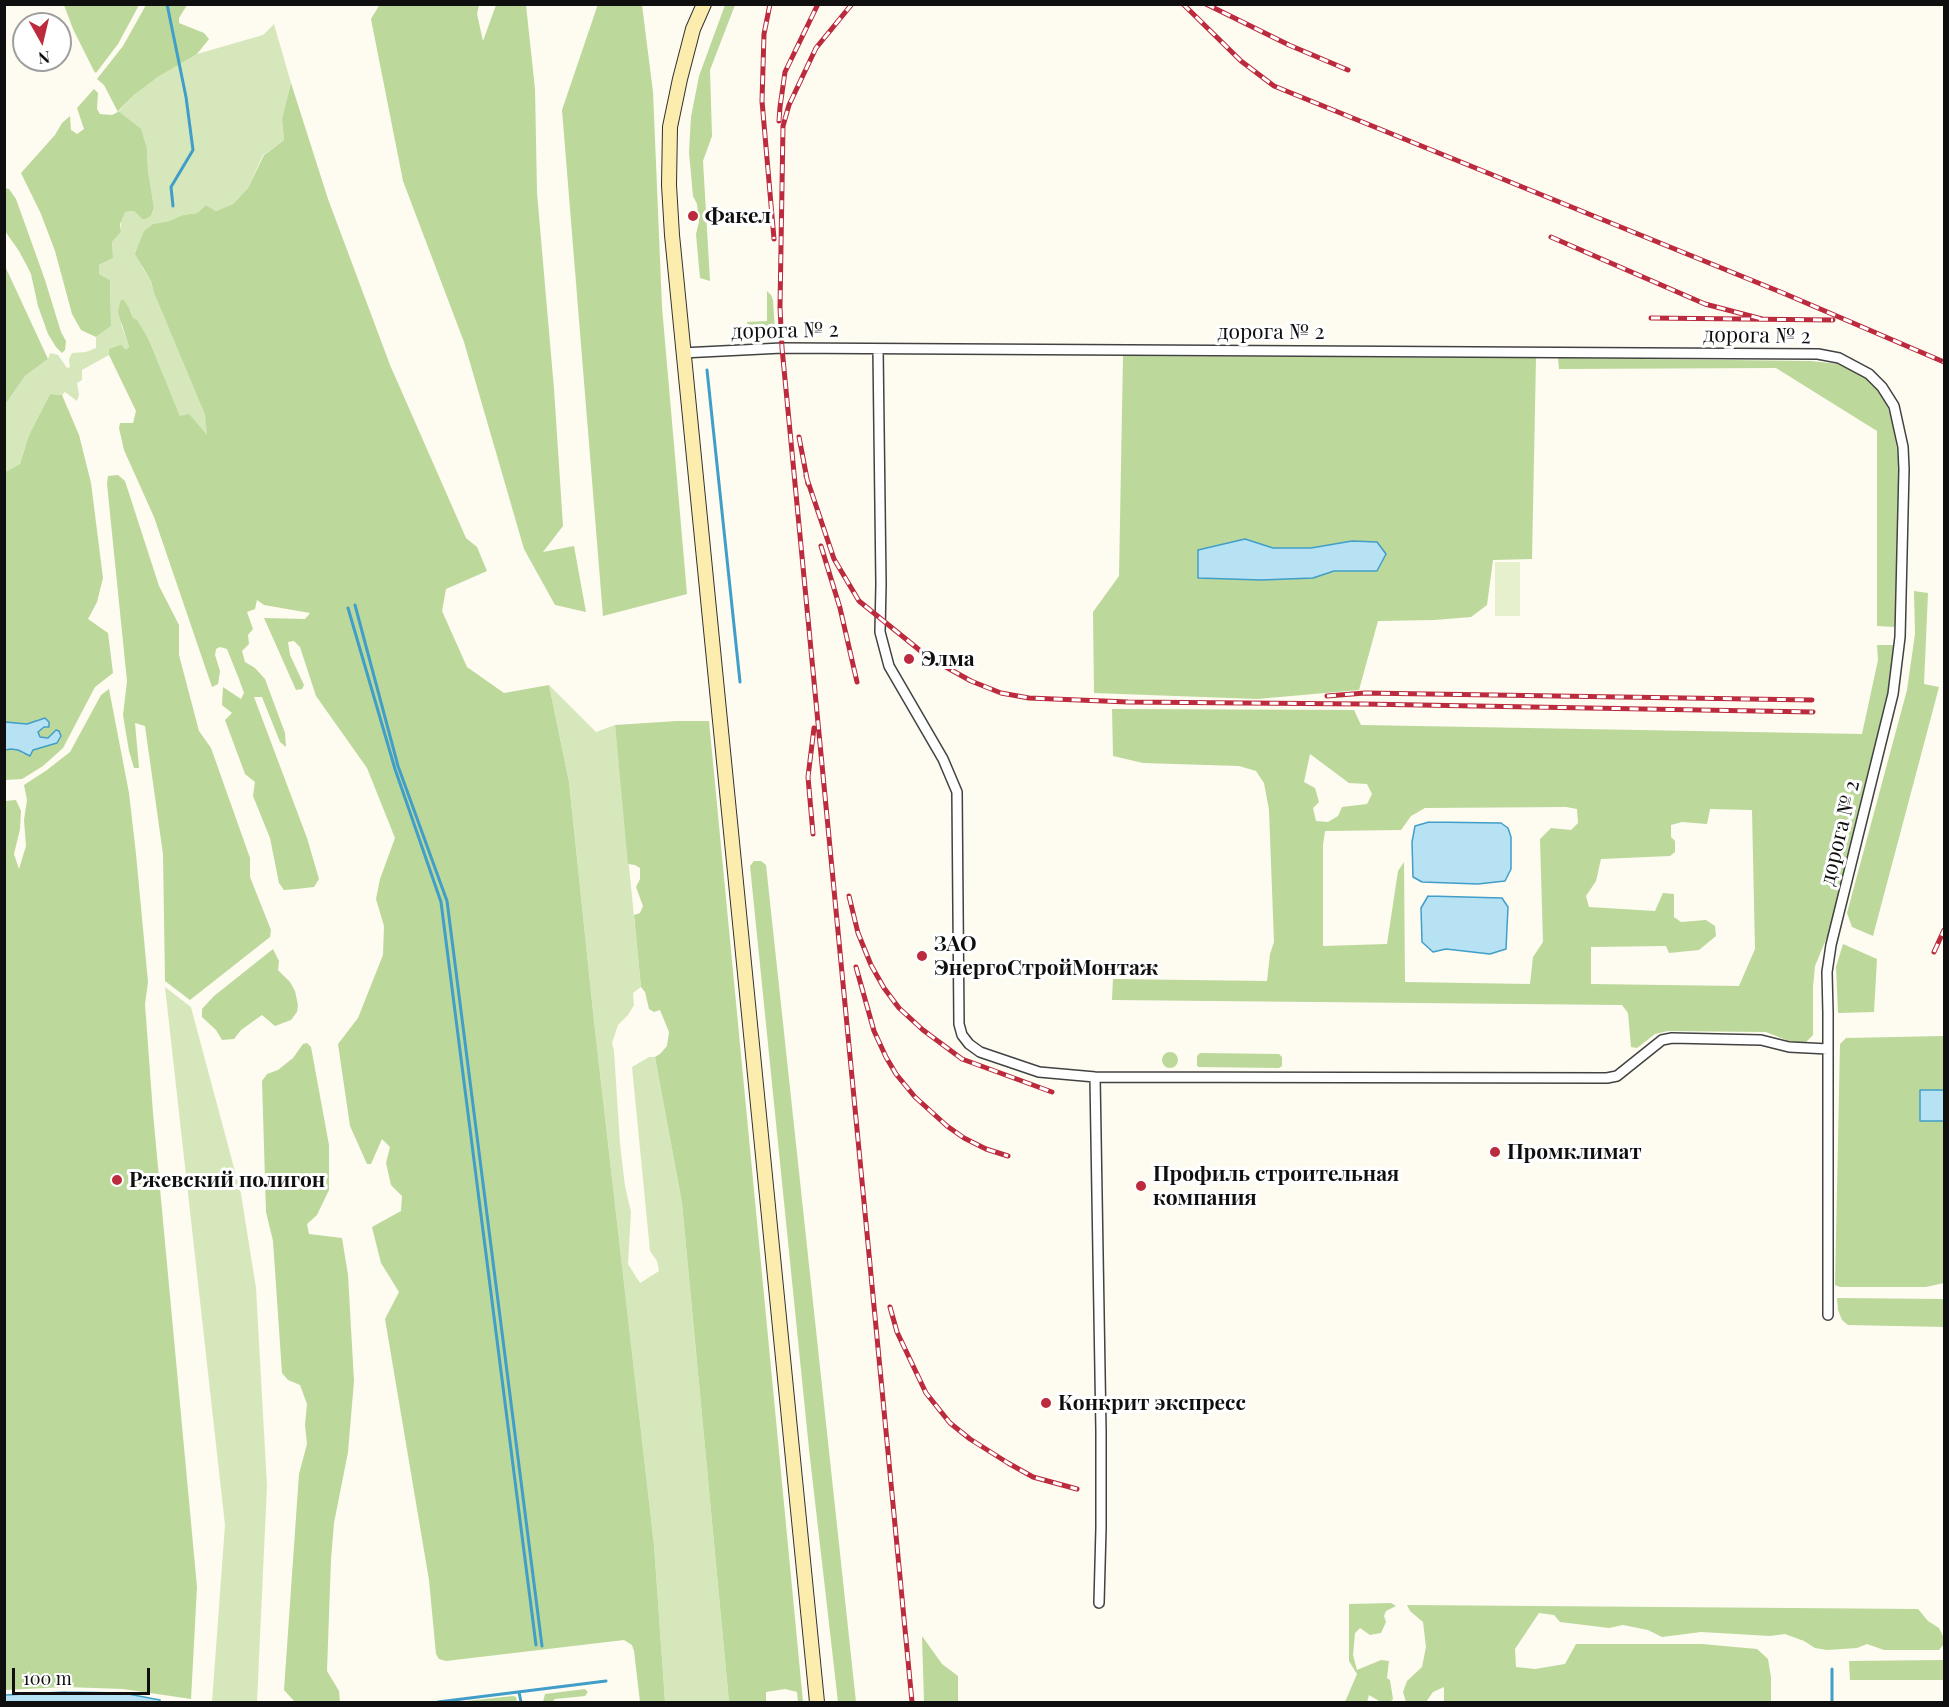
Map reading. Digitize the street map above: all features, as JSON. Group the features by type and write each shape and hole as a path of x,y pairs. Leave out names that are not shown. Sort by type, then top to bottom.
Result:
{"main road":[{"path":"704,4 693,29 670,127 670,205 682,353 817,1702"}],"street":[{"name":"дорога № 2","path":"682,353 782,348 1818,354 1839,358 1869,374 1882,387 1894,406 1903,447 1900,637 1893,694 1831,945 1827,972 1828,1315"},
{"path":"878,349 880,632 890,666 943,759 957,792 959,1024 962,1035 969,1044 980,1052 1039,1072 1095,1077 1607,1078 1617,1077 1654,1045 1672,1038 1761,1040 1789,1047 1828,1049"},
{"path":"1095,1077 1101,1453 1099,1603"}],"green space":[{"path":"380,4 479,5 477,14 483,41 496,5 526,5 535,89 537,193 563,526 543,552 574,546 586,612 555,605 524,549 464,342 403,181 371,19"},
{"path":"598,4 642,5 653,92 662,307 687,594 603,616 562,110"},
{"path":"64,5 139,5 118,44 96,73 73,29 72,12 67,12"},
{"path":"146,5 187,5 179,18 179,23 204,33 209,39 197,54 158,77 134,95 118,111 141,129 147,149 154,208 151,216 145,219 134,211 125,212 120,224 121,232 112,242 113,258 99,265 99,274 110,280 111,326 96,337 81,330 72,314 55,251 41,214 21,173 70,116 71,130 77,134 84,129 77,108 94,89 98,93 97,109 100,114 112,115 118,112 104,85 97,79 123,46"},
{"path":"725,5 735,5 710,70 712,136 703,161 710,281 700,278 696,234 699,222 697,204 693,196 689,152 691,117 699,76"},
{"path":"274,24 291,83 282,119 284,140 263,155 248,188 233,204 216,211 206,205 197,213 153,224 142,267 151,281 205,415 208,436 180,416 149,340 133,318 130,309 121,324 129,347 126,351 109,349 109,355 82,370 82,380 77,383 79,395 77,401 65,392 62,395 50,394 29,435 20,464 5,473 5,405 25,376 48,359 50,353 58,355 67,368 70,367 69,359 72,353 86,352 96,348 96,337 111,326 110,280 99,274 99,265 113,258 112,242 121,232 121,219 125,212 134,211 142,219 151,216 154,209 147,149 118,112 134,95 158,77 197,54 263,35"},
{"path":"291,83 328,199 390,365 466,538 477,547 487,571 446,589 442,611 467,667 504,693 549,685 569,782 654,1545 665,1702 640,1702 634,1651 632,1645 624,1640 446,1661 439,1659 436,1654 429,1580 385,1319 399,1292 381,1263 372,1227 401,1211 402,1196 391,1185 386,1163 390,1147 382,1139 371,1164 367,1164 350,1126 338,1044 358,1018 383,955 384,926 376,899 380,879 395,838 367,768 316,696 300,647 294,641 288,642 290,655 304,685 302,689 296,690 264,618 305,619 310,613 264,605 257,600 255,609 247,612 253,629 248,635 249,644 242,651 245,662 255,668 265,679 285,733 286,747 280,742 262,697 254,697 307,838 319,879 314,887 296,889 284,890 279,883 270,838 253,796 255,782 245,774 225,720 232,713 222,705 223,687 241,699 244,693 239,679 227,649 220,647 216,649 215,655 220,671 218,684 212,687 154,517 124,450 120,423 133,423 136,411 109,355 109,349 121,345 126,350 129,347 118,312 123,299 149,340 180,416 189,414 207,435 205,415 151,281 135,254 144,231 153,224 197,213 206,205 216,211 233,204 248,188 264,155 284,140 282,119"},
{"path":"5,188 9,189 16,199 45,280 66,341 65,350 62,353 48,334 38,306 31,274 5,231"},
{"path":"5,266 48,359 25,376 5,405"},
{"path":"767,291 773,300 775,332 773,335 755,336 750,334 747,322 767,321"},
{"path":"1123,356 1536,358 1532,559 1493,560 1487,605 1471,617 1378,621 1359,690 1257,699 1094,693 1093,612 1119,576","holes":["1245,539 1273,548 1311,548 1352,541 1377,542 1377,571 1334,571 1313,578 1228,544"]},
{"path":"1558,358 1811,361 1838,364 1869,379 1886,402 1893,423 1899,464 1895,627 1877,626 1877,431 1776,368 1559,369"},
{"path":"50,394 62,395 79,435 91,483 103,578 97,602 88,619 108,633 113,673 95,687 63,748 43,766 22,779 5,780 5,750 18,750 23,754 49,746 53,734 48,738 40,738 38,732 44,727 49,727 39,719 27,724 5,722 4,473 20,464 29,435"},
{"path":"118,475 125,481 159,586 179,625 179,655 199,731 211,748 250,858 250,877 271,930 270,937 190,1000 165,981 163,854 145,726 135,723 139,768 134,768 123,715 127,681 107,484 108,476"},
{"path":"1495,562 1520,562 1520,616 1495,616"},
{"path":"1914,591 1928,593 1924,684 1939,687 1873,936 1852,927 1847,913 1907,690 1915,634"},
{"path":"1877,645 1893,645 1893,670 1829,932 1815,966 1813,1035 1806,1042 1791,1042 1766,1032 1668,1031 1655,1034 1637,1048 1631,1047 1628,1013 1622,1005 1112,1000 1113,979 1267,981 1270,954 1274,942 1269,810 1264,783 1256,771 1239,766 1143,763 1113,756 1112,709 1354,710 1361,725 1862,734 1878,660","holes":["1310,754 1349,783 1367,784 1372,794 1367,804 1342,807 1338,816 1328,822 1316,821 1313,808 1319,802 1315,788 1304,782","1566,807 1577,809 1578,823 1571,830 1551,828 1540,839 1543,942 1533,957 1530,984 1405,982 1404,862 1398,871 1387,944 1323,946 1325,831 1401,830 1411,816 1425,808","1710,809 1752,810 1755,949 1739,986 1591,984 1591,947 1666,946 1669,953 1699,950 1716,936 1715,926 1706,920 1681,922 1674,917 1674,894 1663,893 1655,911 1589,907 1586,896 1596,881 1601,859 1670,856 1675,852 1671,825 1682,822 1707,824"]},
{"path":"549,685 596,732 615,725 641,987 633,993 634,1005 618,1025 612,1043 620,1144 631,1212 628,1264 640,1283 659,1271 657,1261 650,1251 632,1067 649,1057 655,1057 682,1203 729,1702 665,1702 654,1545 569,782"},
{"path":"109,689 129,793 148,982 145,1004 153,1113 197,1587 191,1699 123,1689 66,1687 5,1690 5,801 16,800 21,811 20,829 14,854 19,869 26,846 24,820 27,800 24,785 70,752 101,695"},
{"path":"709,721 803,1702 798,1702 797,1692 785,1689 766,1692 766,1702 729,1702 682,1203 655,1057 667,1046 669,1032 660,1010 654,1012 649,1009 645,992 641,987 634,915 640,913 643,906 636,887 640,879 640,868 628,864 615,725"},
{"path":"754,861 761,861 766,865 856,1702 838,1702 809,1449 750,866"},
{"path":"1843,944 1877,959 1874,1012 1838,1013 1836,967"},
{"path":"273,949 279,961 278,970 295,991 297,1012 291,1020 275,1026 262,1015 241,1030 234,1039 222,1040 216,1030 202,1017 202,1009 214,996"},
{"path":"165,987 191,1007 241,1194 256,1288 267,1486 257,1702 212,1702 225,1525"},
{"path":"1944,1036 1944,1090 1921,1090 1920,1121 1944,1121 1944,1283 1926,1287 1840,1287 1835,1285 1840,1044 1846,1038"},
{"path":"307,1043 311,1047 329,1145 329,1190 317,1215 307,1224 309,1234 342,1238 348,1275 354,1381 348,1452 334,1523 331,1559 327,1671 339,1691 340,1702 295,1702 284,1690 299,1474 307,1444 305,1425 307,1404 300,1385 288,1380 282,1373 273,1241 266,1212 262,1081 267,1074 278,1070 293,1058 303,1044"},
{"path":"1167,1052 1173,1052 1178,1060 1176,1066 1167,1068 1162,1063 1162,1057"},
{"path":"1200,1053 1279,1054 1282,1057 1282,1066 1279,1068 1199,1067 1197,1056"},
{"path":"1837,1298 1944,1299 1944,1327 1848,1325 1842,1320"},
{"path":"1391,1603 1396,1606 1386,1611 1384,1616 1386,1622 1381,1633 1370,1635 1360,1628 1355,1633 1353,1655 1357,1670 1381,1660 1389,1661 1387,1678 1390,1680 1393,1699 1390,1702 1381,1702 1369,1695 1367,1702 1345,1702 1357,1674 1349,1661 1349,1604"},
{"path":"1407,1605 1918,1609 1928,1621 1939,1628 1944,1644 1939,1650 1884,1650 1867,1644 1857,1648 1827,1650 1815,1648 1785,1634 1770,1636 1701,1632 1662,1637 1648,1630 1623,1625 1609,1628 1560,1622 1554,1615 1539,1613 1515,1649 1516,1667 1535,1669 1565,1664 1576,1644 1702,1644 1757,1649 1768,1659 1771,1702 1444,1702 1444,1687 1433,1692 1426,1702 1406,1702 1403,1692 1407,1681 1422,1667 1426,1647 1423,1622 1410,1611"},
{"path":"922,1636 942,1664 958,1676 958,1702 924,1702"},
{"path":"1944,1660 1944,1680 1850,1680 1849,1661"},
{"path":"585,1689 588,1692 585,1696 543,1702 545,1694"},
{"path":"516,1697 517,1702 457,1702"}],"water":[{"path":"1245,539 1273,548 1311,548 1352,541 1377,542 1386,554 1377,571 1334,571 1313,578 1261,580 1198,578 1198,550"},
{"path":"45,718 49,722 49,727 44,727 38,732 40,737 48,738 56,730 59,731 61,736 57,743 33,750 30,756 18,750 5,750 5,722 27,724"},
{"path":"1429,822 1501,823 1508,828 1511,837 1511,869 1505,881 1478,884 1422,882 1413,877 1412,842 1415,826"},
{"path":"1428,896 1502,898 1508,907 1506,949 1490,954 1446,949 1433,952 1422,942 1421,908"},
{"path":"1920,1090 1944,1090 1944,1121 1920,1121"},
{"path":"65,1692 123,1693 160,1700 160,1702 5,1702 5,1695"}],"waterway":[{"path":"167,4 186,97 193,150 171,187 173,206"},
{"path":"707,370 740,682"},
{"path":"355,605 398,766 447,901 542,1646"},
{"path":"348,608 395,769 441,902 536,1645"},
{"path":"1832,1669 1832,1702"},
{"path":"438,1702 606,1681"},
{"path":"519,1692 521,1702"}],"railway":[{"path":"770,4 764,34 762,101 774,239"},
{"path":"779,121 785,72 818,4"},
{"path":"852,4 816,48 789,105 783,126 780,307 782,348 912,1702"},
{"path":"1183,4 1241,61 1274,86 1783,293 1944,362"},
{"path":"1206,4 1289,45 1348,70"},
{"path":"1551,237 1705,304 1762,319"},
{"path":"1651,318 1833,320"},
{"path":"799,437 808,484"},
{"path":"806,476 834,559 859,601 928,657 971,681 1001,693 1029,698 1128,702 1813,712"},
{"path":"821,546 840,608 857,682"},
{"path":"1327,696 1365,693 1812,700"},
{"path":"813,834 808,777 814,728"},
{"path":"849,896 858,933 871,965 899,1008 923,1030 962,1059 1052,1092"},
{"path":"1934,952 1944,930"},
{"path":"856,967 874,1031 896,1074 915,1097 947,1126 986,1149 1008,1156"},
{"path":"890,1307 897,1332 926,1393 950,1423 970,1439 1033,1477 1077,1489"}],"place":[{"name":"Факел","path":"693,216"},
{"name":"Элма","path":"909,659"},
{"name":"ЗАО ЭнергоСтройМонтаж","path":"922,956"},
{"name":"Промклимат","path":"1495,1152"},
{"name":"Ржевский полигон","path":"117,1180"},
{"name":"Профиль строительная компания","path":"1141,1186"},
{"name":"Конкрит экспресс","path":"1046,1403"}]}
